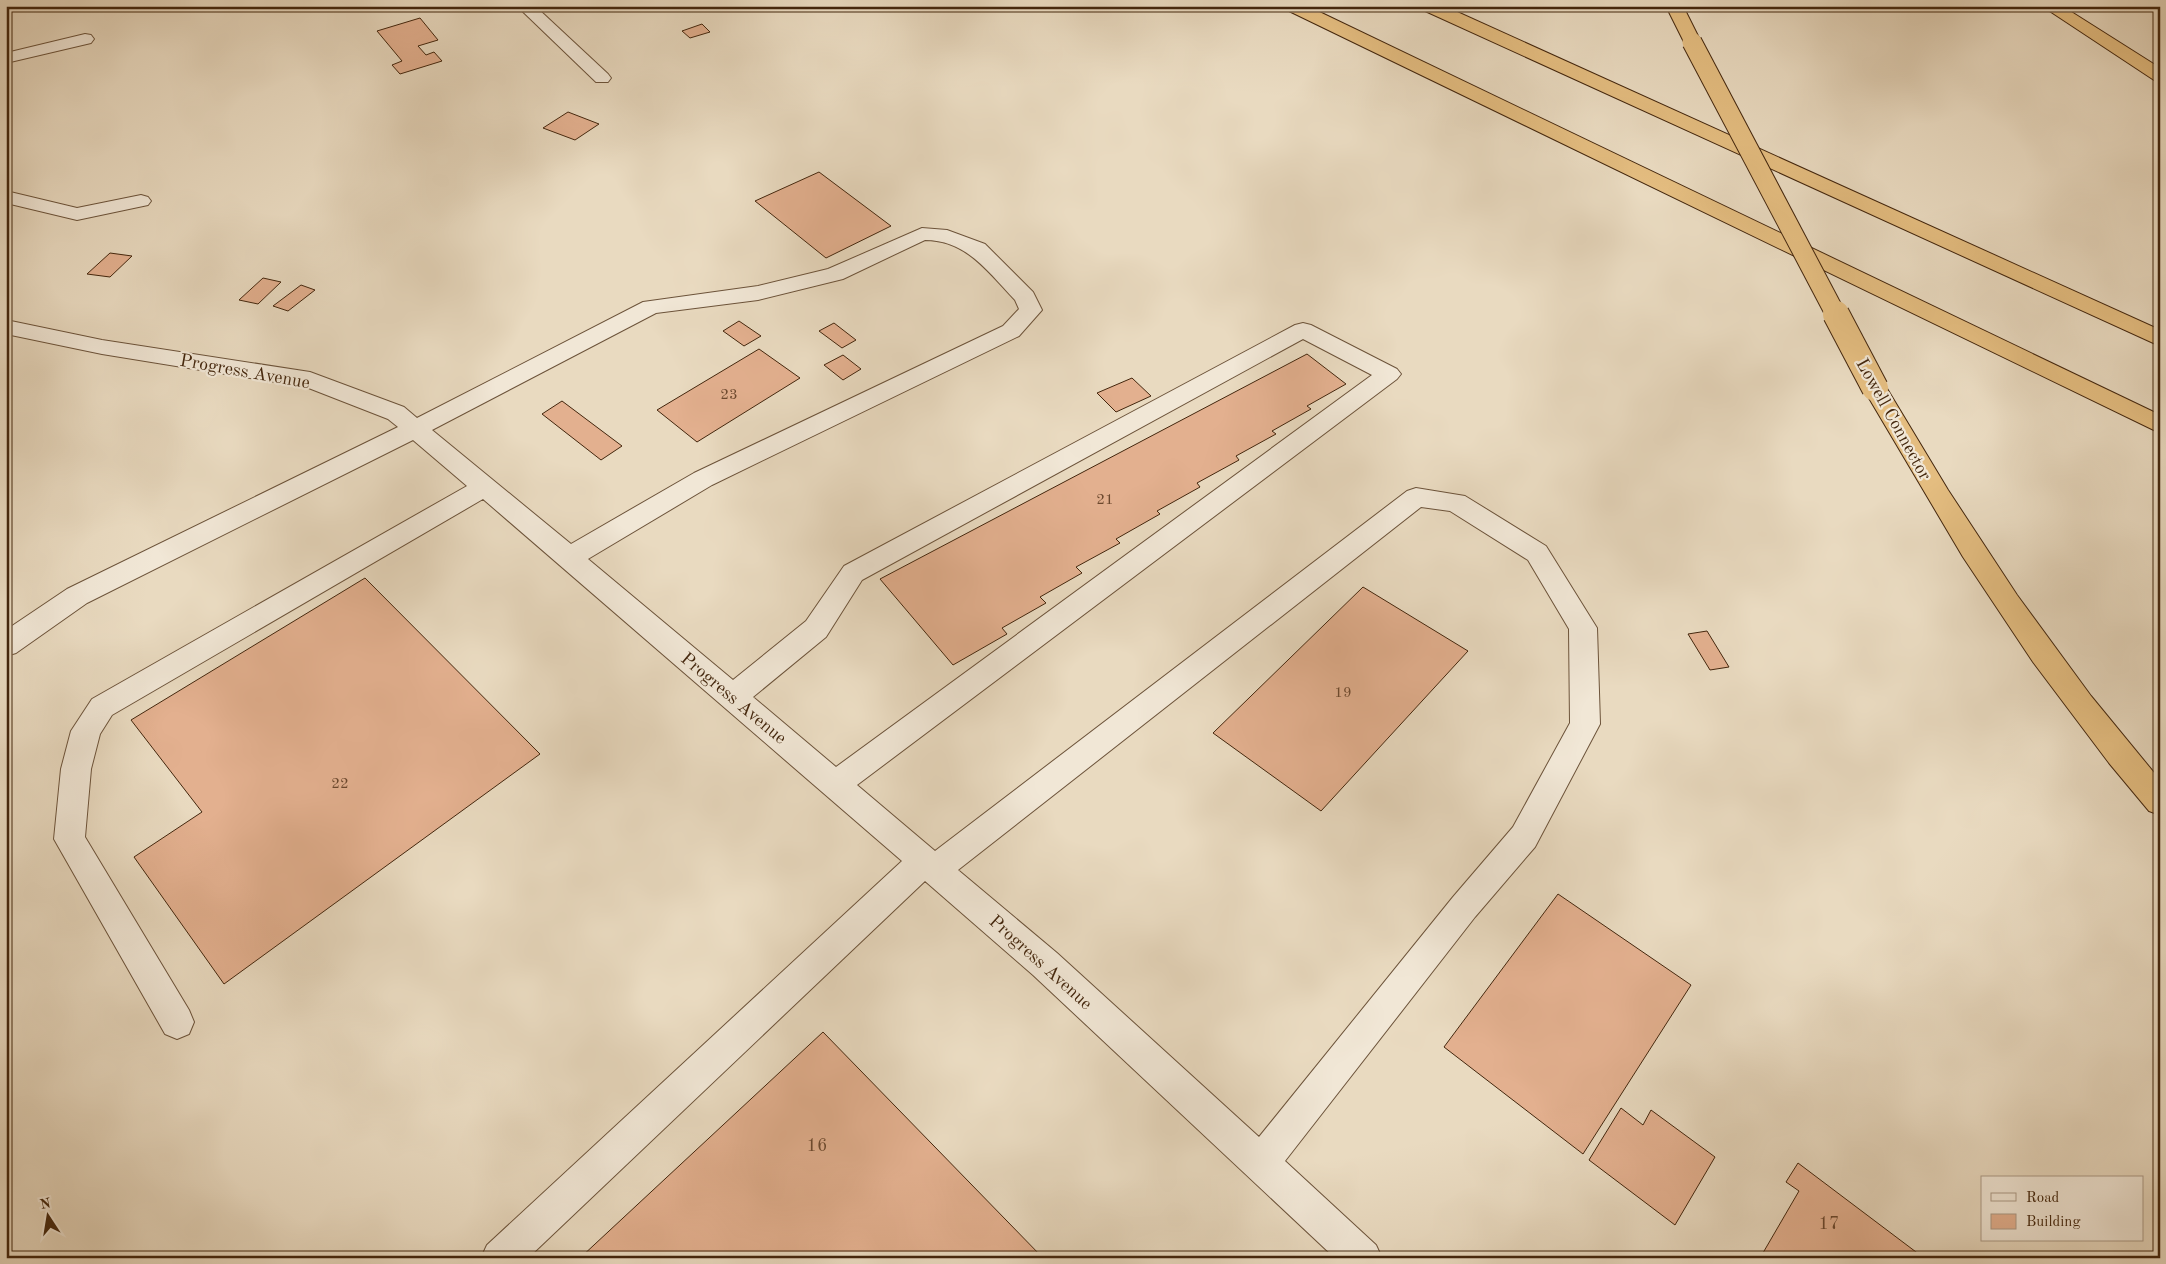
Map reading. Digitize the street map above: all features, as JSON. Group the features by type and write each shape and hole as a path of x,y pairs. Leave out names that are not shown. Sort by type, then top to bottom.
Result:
{"highway":[{"path":"1293,6 2160,425"},
{"path":"1429,6 2160,339"},
{"name":"Lowell Connector","path":"1674,6 1875,388 1938,497 1984,571 2089,714 2160,802"},
{"path":"2050,6 2160,76"}],"street":[{"path":"524,6 602,78"},
{"path":"6,58 85,39"},
{"path":"6,196 77,214 141,201"},
{"path":"6,645 77,596 416,429 651,307 758,293 835,274 922,234 940,234 978,249 1025,297 1031,310 1011,331 703,479 570,557"},
{"name":"Progress Avenue","path":"6,327 102,347 310,380 396,413 570,557 1045,964 1261,1163 1356,1255"},
{"path":"732,697 816,629 854,574 1303,330 1389,374 835,784"},
{"path":"177,1022 69,839 76,769 86,731 102,707 485,487"},
{"path":"500,1258 930,865 1416,497 1456,503 1538,553 1583,628 1585,724 1524,837 1464,907 1261,1163"}],"building":[{"path":"420,18 438,40 418,46 426,55 434,52 442,61 400,74 392,65 402,61 377,31"},
{"path":"702,24 710,32 690,38 682,31"},
{"path":"568,112 599,124 575,140 543,128"},
{"path":"819,172 891,226 826,258 755,201"},
{"path":"110,253 132,256 110,277 87,274"},
{"path":"263,278 281,282 258,304 239,300"},
{"path":"301,285 315,290 288,311 273,306"},
{"path":"739,321 761,336 744,346 723,331"},
{"path":"834,323 856,340 842,348 819,331"},
{"path":"759,349 800,378 697,442 657,410"},
{"path":"1307,354 1346,384 1307,406 1311,409 1272,431 1276,434 1236,456 1239,460 1197,483 1200,487 1157,511 1160,514 1116,539 1120,543 1076,567 1082,573 1040,597 1046,603 1002,628 1007,634 953,665 880,579"},
{"path":"843,355 861,369 843,380 824,365"},
{"path":"1132,378 1151,396 1116,412 1097,393"},
{"path":"562,401 622,446 601,460 542,414"},
{"path":"365,578 540,754 224,984 134,857 202,812 131,720"},
{"path":"1363,587 1468,651 1321,811 1213,733"},
{"path":"1707,631 1729,667 1710,670 1688,634"},
{"path":"1558,894 1691,985 1583,1154 1444,1047"},
{"path":"823,1032 1043,1258 580,1258"},
{"path":"1621,1108 1643,1125 1651,1110 1715,1157 1675,1225 1589,1160"},
{"path":"1798,1163 1924,1258 1885,1258 1881,1255 1879,1258 1760,1258 1799,1191 1786,1182"}]}
